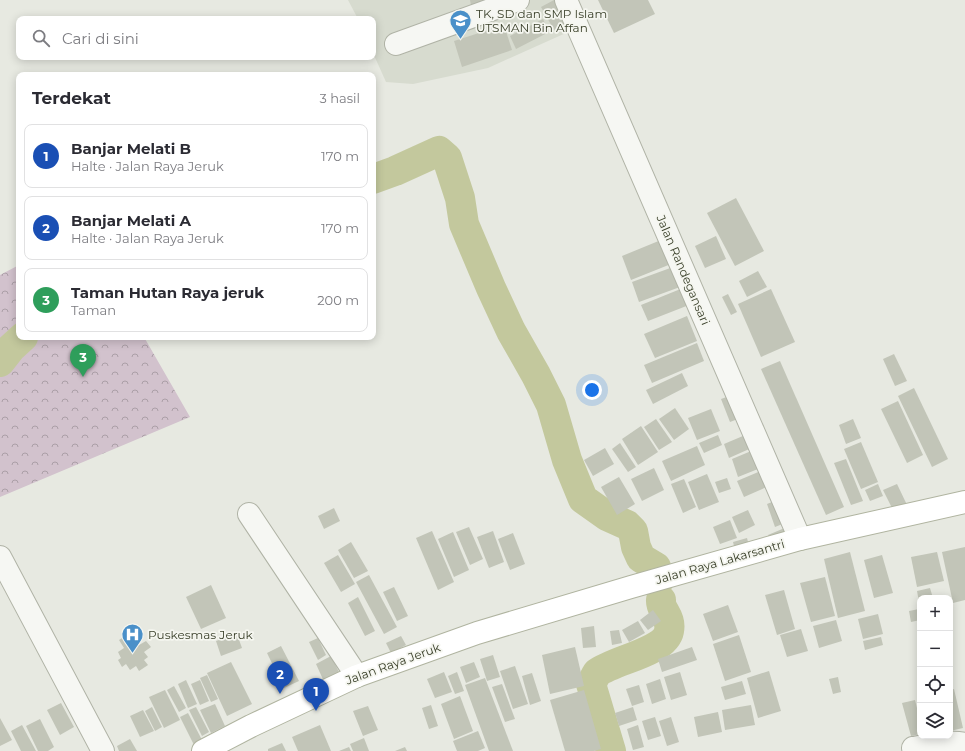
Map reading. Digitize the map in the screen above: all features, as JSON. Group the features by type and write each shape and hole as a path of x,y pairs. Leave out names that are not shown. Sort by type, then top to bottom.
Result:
{"main road":[{"name":"Jalan Raya Lakarsantri","path":"477,633 800,539 965,502"},
{"name":"Jalan Raya Jeruk","path":"203,751 251,726 357,676 477,633"}],"street":[{"path":"396,44 518,0"},
{"name":"Jalan Randegansari","path":"566,0 800,539"},
{"path":"249,514 357,676"},
{"path":"0,557 103,751"},
{"path":"913,748 954,743 965,744"}],"shaded area":[{"name":"TK, SD dan SMP Islam UTSMAN Bin Affan","path":"348,0 565,0 577,28 488,68 413,84 386,82 376,60 376,16 356,16"}],"green space":[{"path":"16,267 16,340 146,340 190,417 0,497 0,275"}],"building":[{"path":"470,0 511,0 472,11"},
{"path":"554,0 567,22 554,30 541,7"},
{"path":"598,0 648,0 655,14 614,33"},
{"path":"543,19 549,32 516,49 510,36"},
{"path":"504,25 512,50 462,67 454,41"},
{"path":"736,198 764,251 735,266 707,213"},
{"path":"716,236 726,259 705,268 695,246"},
{"path":"661,240 671,264 631,280 622,256"},
{"path":"673,267 680,287 639,302 632,282"},
{"path":"758,271 767,287 747,297 739,281"},
{"path":"683,288 689,305 648,321 641,305"},
{"path":"771,289 795,342 761,357 738,304"},
{"path":"728,294 737,312 731,315 722,297"},
{"path":"687,316 697,341 655,358 644,334"},
{"path":"697,343 704,361 652,383 644,365"},
{"path":"894,354 907,381 895,386 883,359"},
{"path":"780,361 844,507 826,515 761,369"},
{"path":"682,373 688,386 653,404 646,390"},
{"path":"914,388 948,459 932,467 898,396"},
{"path":"735,394 743,417 730,422 721,399"},
{"path":"898,401 923,455 907,463 881,409"},
{"path":"675,408 689,429 674,440 659,419"},
{"path":"711,409 720,431 697,440 688,418"},
{"path":"656,419 672,442 659,450 644,427"},
{"path":"853,419 861,438 846,444 839,425"},
{"path":"641,426 658,452 638,465 622,439"},
{"path":"750,433 756,446 729,458 724,444"},
{"path":"718,435 722,445 704,453 699,443"},
{"path":"861,442 878,482 861,489 844,449"},
{"path":"620,443 636,467 628,472 612,449"},
{"path":"697,446 705,465 671,481 662,461"},
{"path":"605,448 614,464 593,476 584,460"},
{"path":"756,449 763,467 738,477 732,459"},
{"path":"846,459 863,501 851,505 834,463"},
{"path":"654,468 664,490 642,501 631,479"},
{"path":"763,470 769,486 744,497 737,481"},
{"path":"707,474 719,502 699,510 688,482"},
{"path":"619,477 635,504 617,515 601,487"},
{"path":"727,478 731,489 719,493 715,482"},
{"path":"684,479 696,507 683,513 671,484"},
{"path":"878,484 883,496 870,501 865,490"},
{"path":"897,484 908,507 895,514 883,490"},
{"path":"777,500 785,523 775,527 767,504"},
{"path":"334,508 340,521 324,529 318,516"},
{"path":"748,510 755,525 739,533 732,517"},
{"path":"730,520 737,538 720,544 713,527"},
{"path":"469,527 483,559 470,565 456,532"},
{"path":"787,527 792,537 773,546 768,535"},
{"path":"432,531 454,582 438,590 416,538"},
{"path":"493,531 504,562 489,568 477,537"},
{"path":"453,532 469,570 454,577 438,539"},
{"path":"513,533 525,564 510,570 498,539"},
{"path":"747,538 749,546 735,550 733,542"},
{"path":"351,542 368,571 354,578 338,550"},
{"path":"965,547 965,600 953,603 953,595 951,595 942,552"},
{"path":"850,552 865,611 838,618 824,559"},
{"path":"937,552 944,581 917,587 911,557"},
{"path":"338,555 355,584 341,592 324,563"},
{"path":"882,555 893,593 874,598 864,560"},
{"path":"369,575 397,627 384,634 356,582"},
{"path":"825,577 835,616 811,622 800,583"},
{"path":"211,585 226,618 201,629 186,597"},
{"path":"394,587 408,616 397,621 383,592"},
{"path":"930,588 932,595 918,595 917,591"},
{"path":"784,590 795,629 777,635 765,595"},
{"path":"358,597 375,631 365,636 348,603"},
{"path":"728,605 738,632 713,641 703,614"},
{"path":"917,609 917,621 911,622 909,611"},
{"path":"653,610 661,621 648,630 640,620"},
{"path":"878,614 883,634 863,639 858,619"},
{"path":"836,620 842,641 819,648 813,626"},
{"path":"638,621 645,633 629,642 622,630"},
{"path":"594,626 596,647 583,648 581,628"},
{"path":"801,629 808,651 787,657 780,635"},
{"path":"619,630 622,643 612,645 610,631"},
{"path":"237,634 242,648 221,656 216,641"},
{"name":"Puskesmas Jeruk","path":"127,635 132,642 136,640 139,645 146,641 151,647 144,652 148,657 144,660 148,665 139,671 136,666 130,670 126,664 122,667 118,660 121,658 118,652 124,648 119,640"},
{"path":"739,635 751,672 725,681 713,644"},
{"path":"401,636 406,645 391,653 386,643"},
{"path":"881,637 883,645 865,650 863,641"},
{"path":"318,638 326,655 318,660 309,642"},
{"path":"281,646 299,681 284,688 267,653"},
{"path":"575,647 584,686 550,694 542,655"},
{"path":"692,647 697,660 662,672 658,659"},
{"path":"493,655 500,677 487,681 480,659"},
{"path":"331,656 342,678 326,686 316,664"},
{"path":"231,662 252,704 227,716 207,673"},
{"path":"474,662 480,677 466,683 460,667"},
{"path":"515,666 528,704 513,709 500,671"},
{"path":"769,671 781,711 758,718 747,678"},
{"path":"444,672 452,692 435,698 427,679"},
{"path":"457,672 464,691 455,694 448,676"},
{"path":"680,672 687,695 671,700 664,677"},
{"path":"532,673 541,701 530,705 522,676"},
{"path":"207,675 218,699 211,702 200,678"},
{"path":"838,677 841,692 833,694 829,679"},
{"path":"485,678 513,751 489,751 465,685"},
{"path":"660,679 666,699 652,704 646,684"},
{"path":"186,680 197,704 188,708 178,684"},
{"path":"200,680 209,701 200,705 191,684"},
{"path":"742,681 746,694 725,700 721,687"},
{"path":"502,684 515,719 505,722 492,687"},
{"path":"639,685 644,702 632,706 626,689"},
{"path":"174,686 186,708 179,712 167,690"},
{"path":"953,689 963,728 953,730 953,703"},
{"path":"165,690 180,720 164,728 149,697"},
{"path":"584,690 601,749 594,751 565,751 550,700"},
{"path":"460,696 473,731 454,739 441,704"},
{"path":"915,700 917,708 917,735 911,736 902,703"},
{"path":"61,703 74,727 60,735 47,710"},
{"path":"215,704 225,726 211,733 200,710"},
{"path":"431,705 438,726 429,729 422,708"},
{"path":"751,705 755,725 725,730 722,710"},
{"path":"368,706 378,730 363,736 353,711"},
{"path":"152,707 162,727 155,731 145,711"},
{"path":"196,707 209,732 202,736 189,710"},
{"path":"633,707 637,720 619,726 615,713"},
{"path":"143,710 154,731 140,737 130,716"},
{"path":"718,712 722,732 698,737 694,717"},
{"path":"188,713 202,740 194,745 180,717"},
{"path":"655,717 661,736 648,740 642,721"},
{"path":"671,717 679,742 667,746 659,721"},
{"path":"0,718 12,740 0,746"},
{"path":"40,719 54,747 48,751 38,751 26,726"},
{"path":"22,725 36,751 21,751 11,731"},
{"path":"320,725 331,751 298,751 292,737"},
{"path":"638,725 644,747 633,750 627,729"},
{"path":"478,731 485,748 478,751 457,751 453,741"},
{"path":"364,738 369,751 353,751 350,744"},
{"path":"130,739 137,751 119,751 117,746"},
{"path":"282,743 286,751 268,751 268,749"},
{"path":"349,747 351,751 339,751"},
{"path":"405,747 407,751 395,751"}],"waterway":[{"path":"376,178 439,151 447,158 460,198 464,224 511,331 551,405 567,460 583,499 607,516 627,525 633,531 636,547 641,558 656,567 660,579"},
{"path":"0,362 20,340"},
{"path":"611,751 591,684 597,673 605,668 649,650 658,645 665,638 669,631 669,621 662,607 661,600"}],"place":[{"name":"TK, SD dan SMP Islam UTSMAN Bin Affan","path":"461,40"},
{"name":"Taman Hutan Raya jeruk","path":"83,377"},
{"name":"Puskesmas Jeruk","path":"133,654"},
{"name":"Banjar Melati A","path":"280,694"},
{"name":"Banjar Melati B","path":"316,711"}]}
